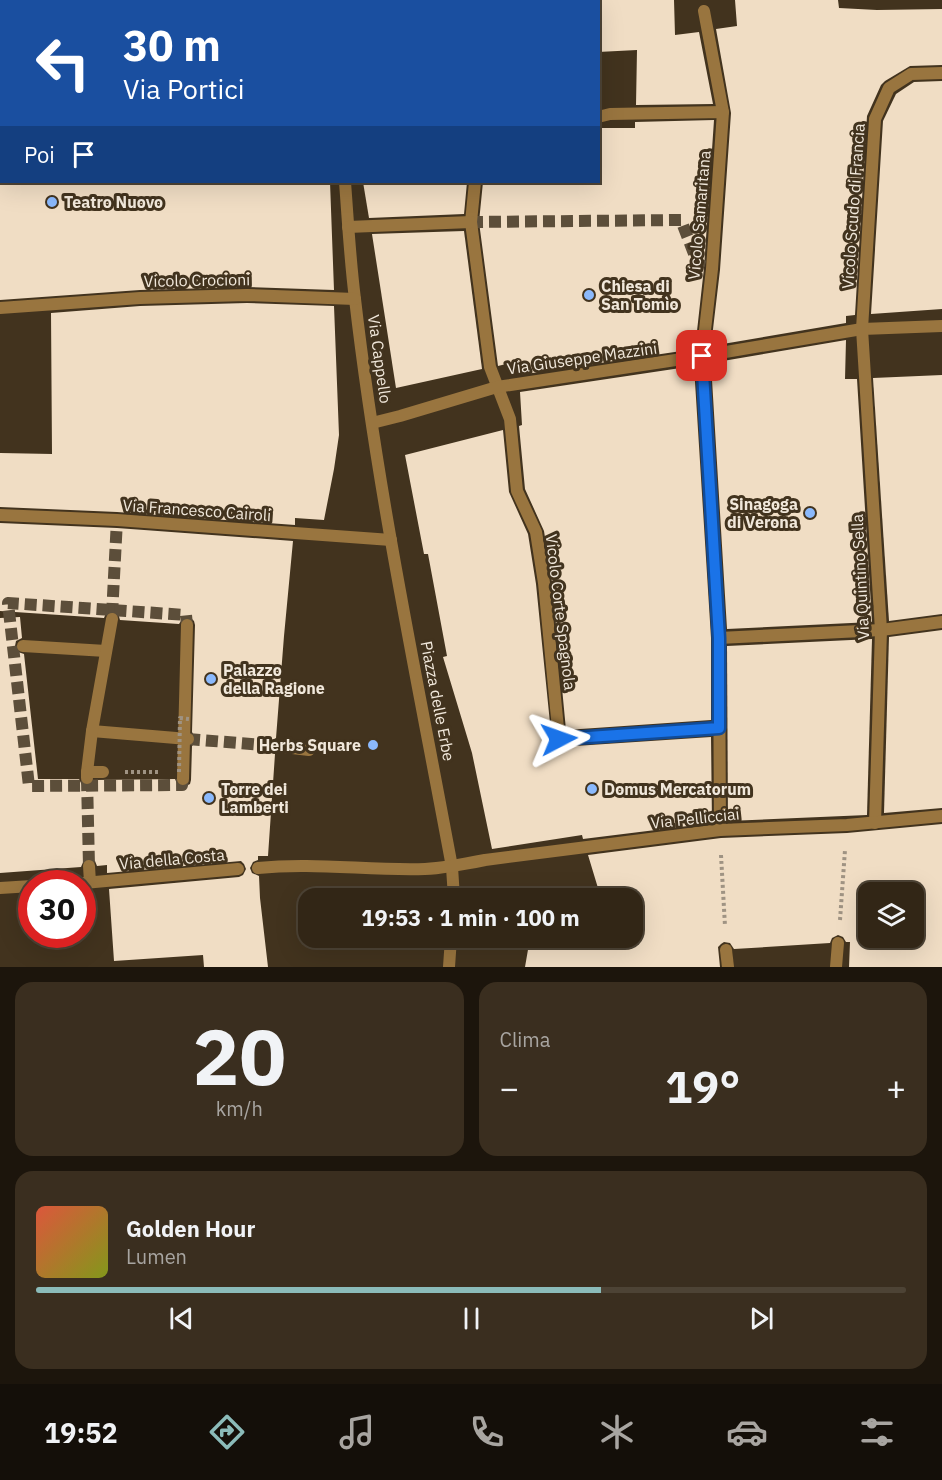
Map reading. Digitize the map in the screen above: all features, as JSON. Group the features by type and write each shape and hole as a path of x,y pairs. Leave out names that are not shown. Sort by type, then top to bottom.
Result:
{"street":[{"name":"Vicolo Samaritana","path":"704,11 723,112 712,269 702,356 719,638 720,830"},
{"name":"Vicolo Scudo di Francia","path":"862,329 874,120 889,88 911,74 942,73"},
{"path":"600,116 610,114 723,112"},
{"name":"Via Cappello","path":"345,183 355,299 391,540"},
{"name":"Vicolo Corte Spagnola","path":"475,183 471,222 490,367 510,419 517,491 536,532 538,542 559,739 719,728"},
{"path":"348,226 471,222"},
{"name":"Vicolo Crocioni","path":"0,308 140,298 223,296 355,299"},
{"name":"Via Giuseppe Mazzini","path":"372,423 497,387 862,329 942,326"},
{"name":"Via Quintino Sella","path":"862,329 881,630 875,823"},
{"name":"Via Francesco Cairoli","path":"0,515 129,521 391,540"},
{"name":"Piazza delle Erbe","path":"391,540 453,867 454,888"},
{"path":"103,772 87,776 92,731 112,619"},
{"path":"719,638 881,630 942,622"},
{"path":"181,776 186,739 187,625"},
{"path":"23,646 106,651"},
{"path":"92,731 186,739"},
{"path":"276,746 309,750"},
{"name":"Via Pellicciai","path":"453,867 485,860 720,830 847,825 942,816"},
{"path":"89,866 89,870"},
{"path":"258,868 424,869 453,867"},
{"name":"Via della Costa","path":"96,881 238,869"},
{"path":"0,888 18,887"},
{"path":"836,967 838,944"},
{"path":"449,967 451,948"},
{"path":"726,950 728,967"}],"path":[{"path":"181,776 180,718 189,719"},
{"path":"103,772 168,772"},
{"path":"838,944 847,825"},
{"path":"720,830 726,950"}],"building":[{"path":"600,0 674,0 675,35 699,32 713,104 636,105 637,50 600,52"},
{"path":"735,0 838,0 839,8 942,9 942,65 910,66 885,81 867,116 855,315 846,316 846,323 711,346 720,270 731,113 716,29 737,26"},
{"path":"942,81 942,309 871,314 883,121 896,94 914,82"},
{"path":"714,120 704,268 695,349 519,375 518,361 498,366 479,222 483,183 600,183 600,128 635,128 635,122"},
{"path":"0,183 330,183 334,290 247,287 140,290 0,300"},
{"path":"363,183 467,183 464,214 369,218"},
{"path":"464,231 482,369 396,388 372,234"},
{"path":"247,303 334,306 339,435 324,520 295,518 295,525 117,512 0,507 0,453 52,454 51,313 140,306"},
{"path":"846,340 845,379 857,379 872,622 727,629 711,363"},
{"path":"694,366 711,638 711,720 566,730 552,582 544,531 525,489 519,426 522,425 520,392"},
{"path":"942,375 942,614 889,621 873,378"},
{"path":"503,430 509,492 528,534 536,584 552,743 560,747 711,737 712,823 583,839 582,835 492,849 472,753 443,657 447,656 428,554 424,554 405,455"},
{"path":"0,523 117,528 293,541 276,738 270,741 268,746 275,754 268,856 258,856 258,860 253,862 250,868 252,873 259,876 268,967 204,967 203,955 114,961 109,889 239,877 246,869 241,861 107,873 107,865 97,866 95,861 89,858 84,860 81,867 0,873 0,618 20,617 22,638 16,641 15,646 18,652 24,654 38,779 79,779 82,785 88,786 92,785 95,780 175,779 178,786 186,786 191,780 192,746 196,739 192,732 195,625 191,618 183,618 179,624 120,620 118,613 113,611 106,613 104,618 0,611"},
{"path":"942,630 942,808 884,813 889,637"},
{"path":"872,639 867,815 728,821 727,646"},
{"path":"942,824 942,967 849,967 850,942 846,942 838,935 832,938 830,943 734,949 730,943 724,942 718,947 720,967 525,967 528,948 643,948 643,888 598,888 588,855 721,838 847,833"}],"tunnel":[{"path":"471,222 681,220 698,264 712,269"},
{"path":"112,615 117,520"},
{"path":"183,779 182,785 29,786 8,603 186,615 187,625"},
{"path":"188,739 276,746"},
{"path":"87,779 89,866"}],"place":[{"name":"Teatro Nuovo","path":"52,202"},
{"name":"Chiesa di San Tomìo","path":"589,295"},
{"name":"Sinagoga di Verona","path":"810,513"},
{"name":"Palazzo della Ragione","path":"211,679"},
{"name":"Herbs Square","path":"373,745"},
{"name":"Domus Mercatorum","path":"592,789"},
{"name":"Torre dei Lamberti","path":"209,798"}],"route":[{"path":"559,739 719,728 719,638 702,356"}]}
